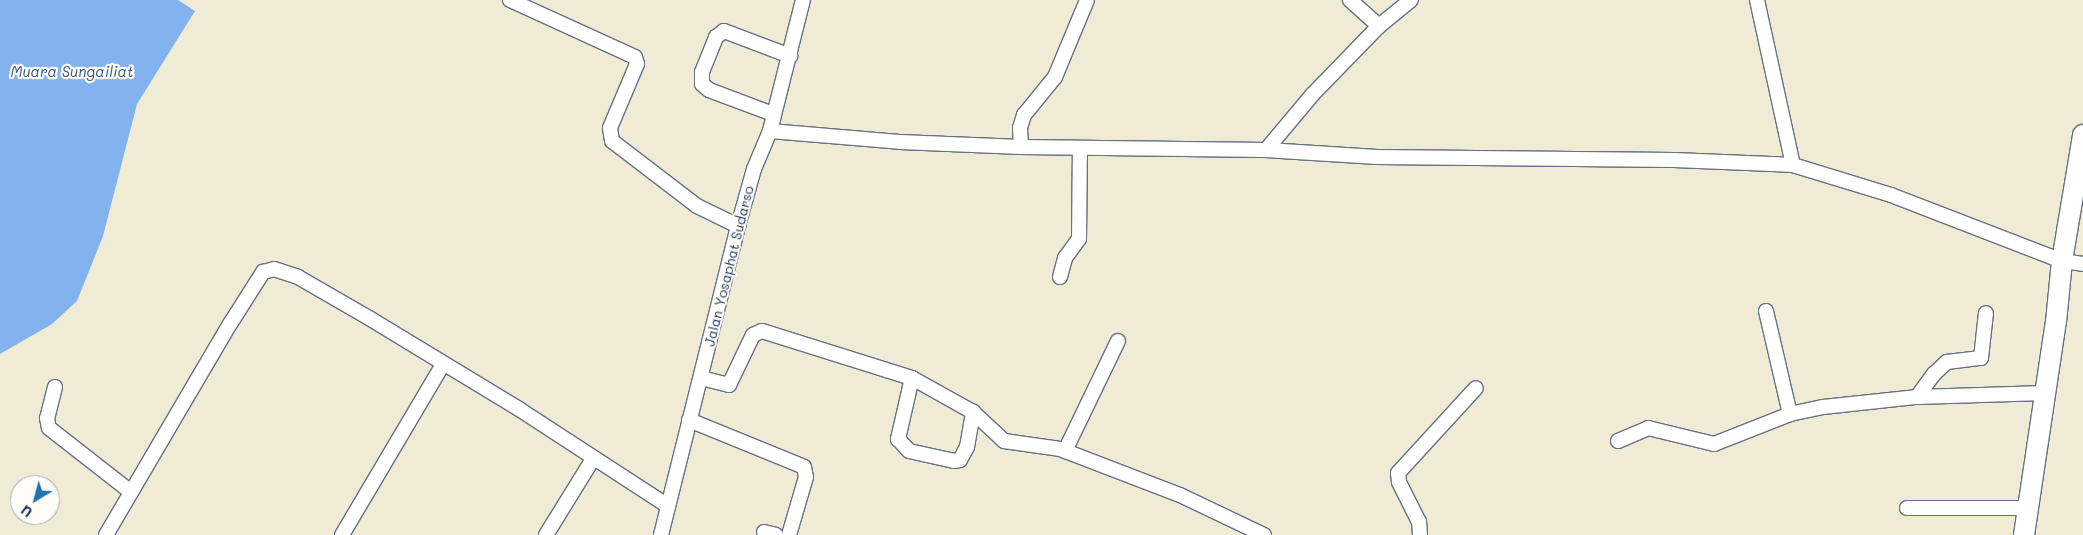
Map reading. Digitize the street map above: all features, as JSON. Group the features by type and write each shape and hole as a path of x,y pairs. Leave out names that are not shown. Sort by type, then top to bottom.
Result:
{"main road":[{"path":"2024,535 2046,393 2062,261 2083,135"}],"street":[{"path":"510,0 634,57 637,64 610,128 612,141 697,206 738,226"},
{"name":"Jalan Yosaphat Sudarso","path":"661,535 668,506 702,424 701,378 738,226 754,169 770,131 803,0"},
{"path":"1021,146 1020,128 1024,115 1055,77 1087,0"},
{"path":"1350,0 1380,26"},
{"path":"1266,150 1313,94 1380,26 1411,0"},
{"path":"1757,0 1793,165"},
{"path":"773,114 709,90 702,84 702,72 721,32 732,33 790,56"},
{"path":"770,131 900,142 1080,148 1266,150 1377,157 1674,160 1793,165 1891,195 2062,261 2083,264"},
{"path":"1060,276 1065,258 1079,239 1080,148"},
{"path":"106,535 230,324 266,271 282,270 298,277 443,364 668,506"},
{"path":"1766,310 1790,414"},
{"path":"1917,397 1934,374 1947,362 1981,358 1986,313"},
{"path":"701,378 729,385 754,335 759,330 912,378 973,412 1004,441 1065,451 1180,495 1264,535"},
{"path":"1065,451 1118,341"},
{"path":"342,535 443,364"},
{"path":"912,378 898,439 909,451 954,461 960,460 967,447 973,412"},
{"path":"55,387 47,418 49,428 131,492"},
{"path":"1420,535 1414,509 1399,482 1399,471 1476,388"},
{"path":"1618,441 1648,428 1714,444 1790,414 1823,407 1917,397 2046,393"},
{"path":"702,424 804,467 806,477 789,535"},
{"path":"546,535 593,459"},
{"path":"1907,508 2028,508"}],"water":[{"name":"Muara Sungailiat","path":"0,0 178,0 195,11 137,104 103,236 77,301 52,324 0,354"}]}
